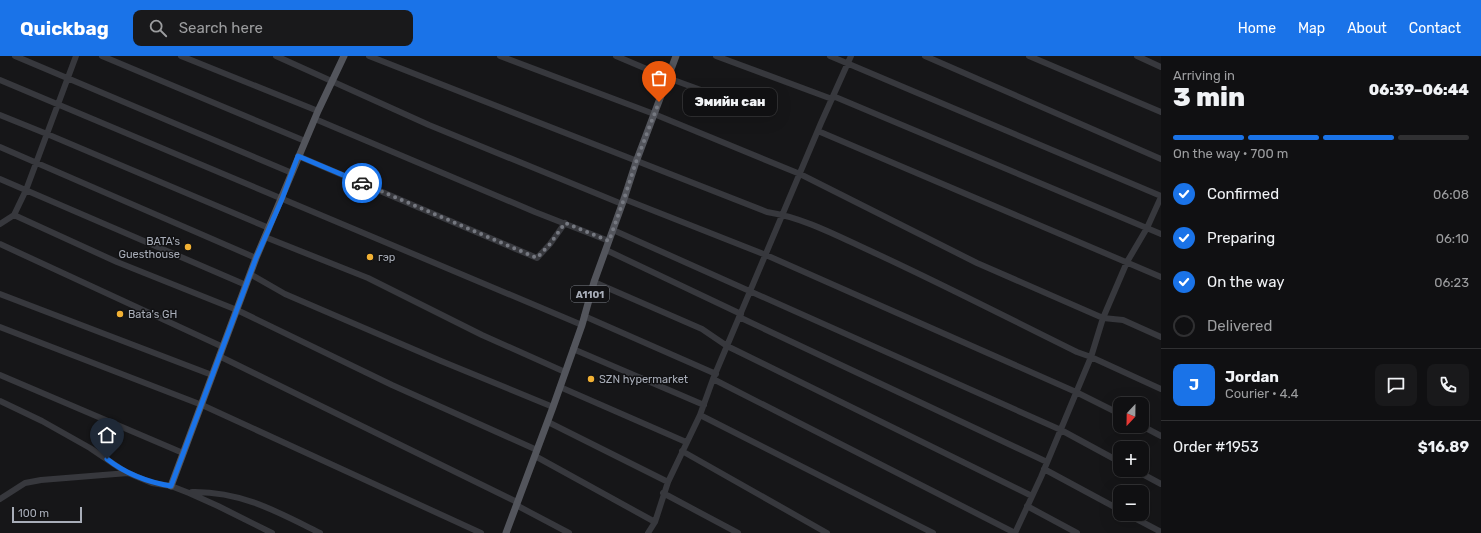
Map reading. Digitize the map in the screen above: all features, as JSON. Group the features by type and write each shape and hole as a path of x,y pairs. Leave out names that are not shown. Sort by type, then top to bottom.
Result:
{"main road":[{"path":"171,486 256,258 282,199 298,156 344,56"},
{"name":"A1101","path":"507,533 582,325 594,282 636,162 676,56"}],"street":[{"path":"15,56 292,173"},
{"path":"0,224 14,215 26,190 76,56"},
{"path":"102,56 305,141"},
{"path":"181,56 609,241"},
{"path":"276,56 332,80 429,126 766,255 1076,392 1113,410"},
{"path":"368,56 767,212 784,215 806,222 909,269 1077,352 1161,389"},
{"path":"500,56 654,114 800,174 977,263 1103,318 1123,320 1161,337"},
{"path":"616,56 668,78 742,105"},
{"path":"716,56 832,97 1161,234"},
{"path":"584,316 714,377 1015,533 1048,462 1091,357 1103,318 1127,262 1147,228 1161,196 830,56"},
{"path":"650,532 655,522 663,493 704,405 714,377 750,291 784,215 832,97 851,56"},
{"path":"925,56 1161,159"},
{"path":"1029,56 1161,112"},
{"path":"1137,56 1161,67"},
{"path":"0,80 582,325"},
{"path":"0,115 269,228"},
{"path":"818,131 1161,277"},
{"path":"0,147 256,258"},
{"path":"298,156 537,258 550,244 565,223"},
{"path":"0,179 246,285"},
{"path":"14,215 117,262 237,310 536,453 655,522"},
{"path":"613,230 1061,430 1113,458"},
{"path":"265,237 368,278 482,335 565,372"},
{"path":"0,244 223,347"},
{"path":"606,250 740,316 1048,462"},
{"path":"250,274 285,294 553,407"},
{"path":"594,282 702,329 727,346 1032,496"},
{"path":"0,294 212,375"},
{"path":"0,327 202,404 481,533"},
{"path":"573,349 704,405"},
{"path":"219,356 517,503 569,533"},
{"path":"0,374 184,453"},
{"path":"560,387 686,442"},
{"path":"0,401 42,421 90,448 128,473 152,483 171,486 189,493 272,533"},
{"path":"700,414 933,533"},
{"path":"548,422 668,482"},
{"path":"1149,430 1161,436"},
{"path":"682,451 827,533"},
{"path":"1044,469 1113,506"},
{"path":"0,499 25,483 41,480 128,473"},
{"path":"1148,477 1161,484"},
{"path":"189,493 235,496 285,515 320,533"},
{"path":"663,493 738,533"},
{"path":"1028,506 1077,533"},
{"path":"1140,521 1161,532"}],"way so far":[{"path":"362,183 537,258 550,244 565,223 609,241 636,162 659,102"}],"place":[{"name":"Эмийн сан","path":"659,102"},
{"name":"BATA's Guesthouse","path":"188,247"},
{"name":"гэр","path":"370,257"},
{"name":"Bata's GH","path":"120,314"},
{"name":"SZN hypermarket","path":"591,379"}],"route":[{"path":"107,459 115,466 128,473 152,483 171,486 256,258 282,199 298,156 362,183"}]}
